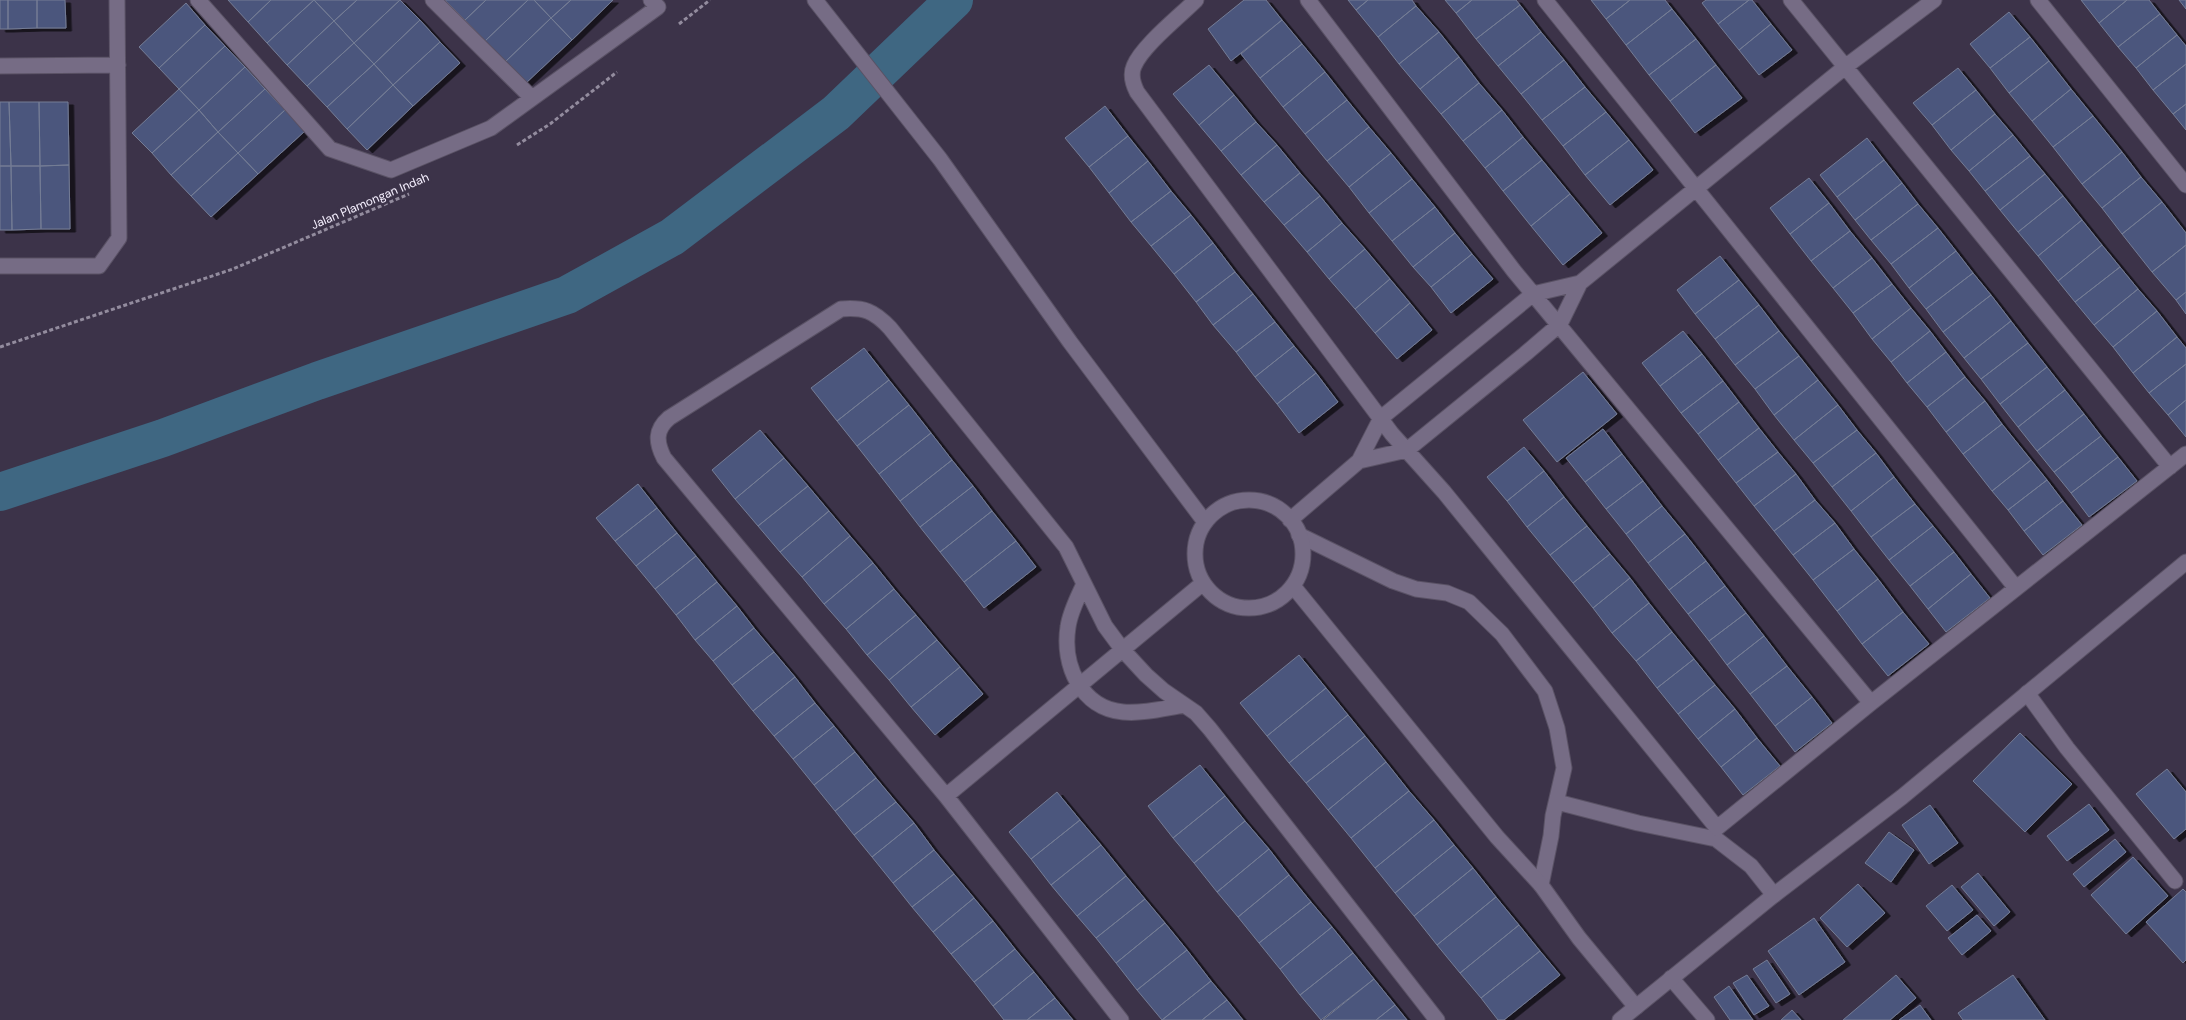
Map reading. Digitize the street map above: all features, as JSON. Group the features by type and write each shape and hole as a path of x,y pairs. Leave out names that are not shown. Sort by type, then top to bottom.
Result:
{"street":[{"path":"0,266 99,266 119,238 117,0"},
{"path":"198,0 330,149 392,170 491,128 658,7 651,0"},
{"path":"433,0 532,98"},
{"path":"815,0 940,159 1070,342 1205,522"},
{"path":"1196,0 1141,54 1134,66 1133,84 1136,92 1406,450 1444,492 1718,828 1871,703 2186,454"},
{"path":"1308,0 1533,294 1560,324 1871,703"},
{"path":"1545,0 2016,588"},
{"path":"1791,0 2170,467"},
{"path":"1359,461 1406,450 1560,324 1580,283 1845,67 1934,0"},
{"path":"2038,0 2186,185"},
{"path":"0,66 118,65"},
{"path":"1290,520 1359,461 1381,418 1533,294 1580,283"},
{"path":"1121,1020 946,796 664,458 658,441 660,426 668,418 841,309 857,308 870,311 880,317 890,328 1066,547 1105,626 1122,648 1146,675 1196,713 1210,729 1437,1020"},
{"path":"1247,500 1263,503 1278,509 1290,520 1299,535 1303,552 1301,570 1293,586 1280,598 1265,606 1247,608 1230,605 1214,596 1203,582 1196,568 1197,536 1205,522 1216,511 1231,503 1247,500"},
{"path":"1299,535 1393,581 1416,589 1447,593 1469,602 1502,634 1545,691 1557,728 1564,768 1541,885"},
{"path":"1620,1020 1671,978 1770,890 1902,797 2186,562"},
{"path":"946,796 1203,582"},
{"path":"1084,584 1068,627 1068,655 1072,673 1078,685 1090,698 1100,705 1124,712 1184,705"},
{"path":"1293,586 1497,837 1541,885 1579,938 1636,1007"},
{"path":"2027,693 2068,748 2176,881"},
{"path":"1557,802 1638,823 1716,839 1751,866 1770,890"},
{"path":"1671,978 1707,1020"}],"path":[{"path":"672,30 710,0"},
{"path":"510,149 550,124 618,71"},
{"name":"Jalan Plamongan Indah","path":"0,347 233,269 412,192"}],"building":[{"path":"0,0 8,0 8,29 0,29"},
{"path":"8,0 37,0 37,28 8,29"},
{"path":"37,0 65,0 66,28 37,28"},
{"path":"228,0 271,0 248,22"},
{"path":"271,0 314,0 267,43 248,22"},
{"path":"314,0 357,0 334,21"},
{"path":"314,0 334,21 287,65 267,43"},
{"path":"357,0 400,0 354,43 334,21"},
{"path":"400,0 420,20 374,64 354,43"},
{"path":"445,0 486,0 465,20"},
{"path":"486,0 528,0 485,41 465,20"},
{"path":"528,0 534,0 551,18 505,62 485,41"},
{"path":"534,0 571,0 551,18"},
{"path":"571,0 613,0 572,40 551,18"},
{"path":"1244,0 1266,0 1282,20 1231,61 1208,29"},
{"path":"1348,0 1368,0 1356,10"},
{"path":"1368,0 1412,0 1416,6 1378,37 1356,10"},
{"path":"1445,0 1472,0 1456,13"},
{"path":"1472,0 1516,0 1520,5 1476,39 1456,13"},
{"path":"1591,0 1630,0 1606,19"},
{"path":"1630,0 1665,0 1672,9 1626,45 1606,19"},
{"path":"1706,0 1749,0 1718,24 1702,3"},
{"path":"1749,0 1752,0 1771,24 1739,50 1718,24"},
{"path":"2081,0 2127,0 2099,23"},
{"path":"2127,0 2149,0 2160,14 2118,47 2099,23"},
{"path":"2179,0 2186,0 2186,9"},
{"path":"186,3 205,25 159,68 139,47"},
{"path":"1520,5 1541,32 1498,66 1476,39"},
{"path":"1416,6 1439,32 1399,64 1378,37"},
{"path":"1672,9 1696,39 1649,75 1626,45"},
{"path":"2009,12 2030,37 1990,68 1970,44"},
{"path":"2160,14 2177,35 2136,68 2118,47"},
{"path":"551,18 572,40 526,83 505,62"},
{"path":"420,20 440,42 393,85 374,64"},
{"path":"1282,20 1302,44 1260,78 1241,54"},
{"path":"334,21 354,43 307,86 287,65"},
{"path":"1771,24 1792,50 1759,75 1739,50"},
{"path":"205,25 225,46 179,89 159,68"},
{"path":"1439,32 1459,57 1420,89 1399,64"},
{"path":"1541,32 1564,60 1521,94 1498,66"},
{"path":"2177,35 2186,46 2186,64 2153,90 2136,68"},
{"path":"2030,37 2049,61 2009,93 1990,68"},
{"path":"1696,39 1716,65 1670,101 1649,75"},
{"path":"440,42 460,63 413,106 393,85"},
{"path":"354,43 374,64 327,107 307,86"},
{"path":"1302,44 1325,72 1283,107 1260,78"},
{"path":"225,46 245,67 199,110 179,89"},
{"path":"1459,57 1479,83 1441,114 1420,89"},
{"path":"1564,60 1585,87 1542,120 1521,94"},
{"path":"2049,61 2071,89 2032,121 2009,93"},
{"path":"374,64 393,85 347,129 327,107"},
{"path":"2186,64 2186,104 2173,114 2153,90"},
{"path":"1209,65 1234,95 1199,125 1173,94"},
{"path":"1716,65 1742,98 1695,133 1670,101"},
{"path":"245,67 265,89 218,132 199,110"},
{"path":"1958,68 1976,90 1932,125 1913,103"},
{"path":"1325,72 1347,100 1305,134 1283,107"},
{"path":"1479,83 1502,110 1463,141 1441,114"},
{"path":"393,85 413,106 367,150 347,129"},
{"path":"1585,87 1606,112 1563,146 1542,120"},
{"path":"179,89 199,110 152,153 132,133"},
{"path":"265,89 285,110 238,153 218,132"},
{"path":"2071,89 2093,116 2053,147 2032,121"},
{"path":"1976,90 1995,114 1951,150 1932,125"},
{"path":"1234,95 1256,122 1221,151 1199,125"},
{"path":"1347,100 1369,127 1327,161 1305,134"},
{"path":"0,102 9,102 11,166 0,166"},
{"path":"9,102 39,102 40,166 11,166"},
{"path":"39,102 68,102 69,165 40,166"},
{"path":"2186,104 2186,130 2173,114"},
{"path":"1105,106 1128,136 1089,167 1065,138"},
{"path":"199,110 218,132 171,175 152,153"},
{"path":"285,110 305,131 258,174 238,153"},
{"path":"1502,110 1523,137 1485,168 1463,141"},
{"path":"1606,112 1629,140 1585,175 1563,146"},
{"path":"1995,114 2013,135 1969,171 1951,150"},
{"path":"2093,116 2122,152 2082,184 2053,147"},
{"path":"1256,122 1277,145 1241,175 1221,151"},
{"path":"1369,127 1391,153 1349,187 1327,161"},
{"path":"218,132 238,153 191,196 171,175"},
{"path":"2013,135 2030,156 1985,191 1969,171"},
{"path":"1128,136 1148,161 1109,193 1089,167"},
{"path":"1523,137 1542,160 1503,191 1485,168"},
{"path":"1867,138 1884,160 1837,197 1820,175"},
{"path":"1629,140 1653,170 1610,205 1585,175"},
{"path":"1277,145 1300,173 1264,202 1241,175"},
{"path":"2122,152 2141,177 2102,208 2082,184"},
{"path":"238,153 258,174 211,217 191,196"},
{"path":"1391,153 1412,179 1369,213 1349,187"},
{"path":"2030,156 2045,174 2000,210 1985,191"},
{"path":"1542,160 1570,194 1531,226 1503,191"},
{"path":"1884,160 1902,183 1855,220 1837,197"},
{"path":"1148,161 1171,191 1131,222 1109,193"},
{"path":"69,165 70,229 41,229 40,166"},
{"path":"0,166 11,166 12,230 0,230"},
{"path":"11,166 40,166 41,229 12,230"},
{"path":"1300,173 1320,196 1284,225 1264,202"},
{"path":"2045,174 2063,196 2018,232 2000,210"},
{"path":"2141,177 2162,202 2122,234 2102,208"},
{"path":"1809,178 1829,203 1790,234 1770,208"},
{"path":"1412,179 1435,207 1392,241 1369,213"},
{"path":"1902,183 1918,204 1871,240 1855,220"},
{"path":"1171,191 1191,215 1151,246 1131,222"},
{"path":"1570,194 1602,233 1563,265 1531,226"},
{"path":"1320,196 1342,223 1307,252 1284,225"},
{"path":"2063,196 2082,220 2038,256 2018,232"},
{"path":"2162,202 2186,233 2186,245 2152,272 2122,234"},
{"path":"1829,203 1850,231 1811,261 1790,234"},
{"path":"1918,204 1938,228 1891,264 1871,240"},
{"path":"1435,207 1455,233 1413,267 1392,241"},
{"path":"1191,215 1213,243 1174,274 1151,246"},
{"path":"2082,220 2102,245 2058,281 2038,256"},
{"path":"1342,223 1365,249 1329,279 1307,252"},
{"path":"1938,228 1956,251 1909,288 1891,264"},
{"path":"1850,231 1872,258 1833,288 1811,261"},
{"path":"1455,233 1472,254 1431,287 1413,267"},
{"path":"1213,243 1235,272 1196,302 1174,274"},
{"path":"2102,245 2120,267 2075,302 2058,281"},
{"path":"2186,245 2186,292 2176,300 2152,272"},
{"path":"1365,249 1390,279 1355,309 1329,279"},
{"path":"1956,251 1973,273 1926,309 1909,288"},
{"path":"1472,254 1493,279 1451,313 1431,287"},
{"path":"1720,256 1739,280 1695,314 1677,290"},
{"path":"1872,258 1892,284 1853,313 1833,288"},
{"path":"2120,267 2138,289 2094,325 2075,302"},
{"path":"1235,272 1253,294 1213,325 1196,302"},
{"path":"1973,273 1991,295 1943,332 1926,309"},
{"path":"1390,279 1410,303 1375,333 1355,309"},
{"path":"1739,280 1759,305 1715,339 1695,314"},
{"path":"1892,284 1911,308 1872,339 1853,313"},
{"path":"2138,289 2157,311 2113,347 2094,325"},
{"path":"2186,292 2186,314 2176,300"},
{"path":"1253,294 1275,322 1236,352 1213,325"},
{"path":"1991,295 2011,321 1964,358 1943,332"},
{"path":"1410,303 1432,330 1397,359 1375,333"},
{"path":"1759,305 1779,331 1735,365 1715,339"},
{"path":"1911,308 1930,331 1891,362 1872,339"},
{"path":"2157,311 2177,337 2133,373 2113,347"},
{"path":"2011,321 2028,343 1981,379 1964,358"},
{"path":"1275,322 1294,346 1255,377 1236,352"},
{"path":"1683,331 1702,354 1660,386 1642,363"},
{"path":"1779,331 1799,356 1755,389 1735,365"},
{"path":"1930,331 1946,352 1907,383 1891,362"},
{"path":"2177,337 2186,348 2186,364 2149,393 2133,373"},
{"path":"2028,343 2047,367 2000,404 1981,379"},
{"path":"1294,346 1316,373 1277,404 1255,377"},
{"path":"864,348 889,380 837,421 811,388"},
{"path":"1946,352 1965,377 1927,407 1907,383"},
{"path":"1702,354 1723,381 1681,413 1660,386"},
{"path":"1799,356 1818,380 1774,415 1755,389"},
{"path":"2186,364 2186,400 2168,415 2149,393"},
{"path":"2047,367 2065,390 2018,427 2000,404"},
{"path":"1583,372 1617,414 1557,462 1523,420"},
{"path":"1316,373 1338,402 1299,433 1277,404"},
{"path":"1965,377 1985,401 1946,432 1927,407"},
{"path":"889,380 909,405 857,446 837,421"},
{"path":"1818,380 1838,405 1794,440 1774,415"},
{"path":"1723,381 1739,402 1698,434 1681,413"},
{"path":"2065,390 2084,414 2037,451 2018,427"},
{"path":"2186,400 2186,437 2168,415"},
{"path":"1985,401 2002,424 1963,454 1946,432"},
{"path":"1739,402 1759,428 1718,460 1698,434"},
{"path":"909,405 931,433 879,474 857,446"},
{"path":"1838,405 1857,430 1813,463 1794,440"},
{"path":"2084,414 2101,436 2054,472 2037,451"},
{"path":"2002,424 2031,460 1992,491 1963,454"},
{"path":"1759,428 1778,452 1736,483 1718,460"},
{"path":"1603,429 1622,454 1585,482 1566,458"},
{"path":"760,430 784,458 735,499 712,470"},
{"path":"1857,430 1876,453 1832,487 1813,463"},
{"path":"931,433 952,460 900,501 879,474"},
{"path":"2101,436 2118,457 2071,493 2054,472"},
{"path":"1524,447 1544,471 1507,501 1487,477"},
{"path":"1778,452 1796,474 1754,506 1736,483"},
{"path":"1876,453 1894,477 1851,511 1832,487"},
{"path":"1622,454 1643,481 1606,509 1585,482"},
{"path":"2118,457 2137,481 2089,517 2071,493"},
{"path":"784,458 808,486 758,526 735,499"},
{"path":"952,460 973,486 920,527 900,501"},
{"path":"2031,460 2047,480 2008,510 1992,491"},
{"path":"1544,471 1564,497 1527,527 1507,501"},
{"path":"1796,474 1815,500 1774,531 1754,506"},
{"path":"1894,477 1915,504 1871,537 1851,511"},
{"path":"2047,480 2063,501 2024,531 2008,510"},
{"path":"1643,481 1662,506 1626,534 1606,509"},
{"path":"638,484 657,508 615,541 596,518"},
{"path":"808,486 829,511 780,552 758,526"},
{"path":"973,486 992,511 940,552 920,527"},
{"path":"1564,497 1587,526 1550,555 1527,527"},
{"path":"1815,500 1835,523 1793,555 1774,531"},
{"path":"2063,501 2082,525 2043,555 2024,531"},
{"path":"1915,504 1933,526 1889,560 1871,537"},
{"path":"1662,506 1685,534 1648,563 1626,534"},
{"path":"657,508 677,533 636,566 615,541"},
{"path":"829,511 850,536 802,577 780,552"},
{"path":"992,511 1016,541 964,582 940,552"},
{"path":"1835,523 1854,549 1813,580 1793,555"},
{"path":"1587,526 1610,554 1573,583 1550,555"},
{"path":"1933,526 1954,552 1910,586 1889,560"},
{"path":"677,533 696,556 655,589 636,566"},
{"path":"1685,534 1706,561 1669,590 1648,563"},
{"path":"850,536 873,563 824,604 802,577"},
{"path":"1016,541 1036,567 984,608 964,582"},
{"path":"1854,549 1878,579 1837,611 1813,580"},
{"path":"1954,552 1971,574 1928,609 1910,586"},
{"path":"1610,554 1630,578 1593,608 1573,583"},
{"path":"696,556 717,582 676,615 655,589"},
{"path":"1706,561 1725,586 1688,614 1669,590"},
{"path":"873,563 894,589 846,629 824,604"},
{"path":"1971,574 1990,598 1946,632 1928,609"},
{"path":"1630,578 1649,603 1612,633 1593,608"},
{"path":"1878,579 1903,612 1862,644 1837,611"},
{"path":"717,582 737,606 695,640 676,615"},
{"path":"1725,586 1746,613 1709,641 1688,614"},
{"path":"894,589 916,615 867,655 846,629"},
{"path":"1649,603 1672,632 1636,661 1612,633"},
{"path":"737,606 754,628 713,661 695,640"},
{"path":"1903,612 1929,644 1888,676 1862,644"},
{"path":"1746,613 1764,636 1727,665 1709,641"},
{"path":"916,615 937,640 889,680 867,655"},
{"path":"754,628 774,652 732,685 713,661"},
{"path":"1672,632 1694,659 1657,688 1636,661"},
{"path":"1764,636 1787,666 1750,694 1727,665"},
{"path":"937,640 960,667 911,707 889,680"},
{"path":"774,652 795,677 753,711 732,685"},
{"path":"1299,655 1326,688 1267,736 1240,703"},
{"path":"1694,659 1715,685 1678,714 1657,688"},
{"path":"1787,666 1812,697 1775,726 1750,694"},
{"path":"960,667 983,694 935,735 911,707"},
{"path":"795,677 815,703 774,736 753,711"},
{"path":"1715,685 1735,709 1698,739 1678,714"},
{"path":"1326,688 1348,715 1289,763 1267,736"},
{"path":"1812,697 1832,723 1795,752 1775,726"},
{"path":"815,703 834,726 793,759 774,736"},
{"path":"1735,709 1757,738 1721,767 1698,739"},
{"path":"1348,715 1365,736 1306,783 1289,763"},
{"path":"834,726 855,752 814,785 793,759"},
{"path":"2020,733 2072,784 2025,832 1973,781"},
{"path":"1365,736 1386,762 1328,810 1306,783"},
{"path":"1757,738 1780,766 1743,795 1721,767"},
{"path":"855,752 876,778 835,811 814,785"},
{"path":"1386,762 1409,791 1351,838 1328,810"},
{"path":"1200,765 1225,796 1173,838 1148,806"},
{"path":"2167,769 2186,792 2186,829 2174,839 2136,794"},
{"path":"876,778 896,802 854,835 835,811"},
{"path":"1409,791 1434,820 1375,868 1351,838"},
{"path":"1057,792 1080,820 1031,859 1009,832"},
{"path":"1225,796 1245,821 1194,863 1173,838"},
{"path":"896,802 914,823 872,857 854,835"},
{"path":"2089,804 2109,830 2067,861 2047,836"},
{"path":"1930,805 1958,843 1929,864 1902,825"},
{"path":"1080,820 1101,845 1051,885 1031,859"},
{"path":"1434,820 1454,845 1395,893 1375,868"},
{"path":"1245,821 1269,849 1217,892 1194,863"},
{"path":"914,823 934,850 893,883 872,857"},
{"path":"1889,832 1914,850 1891,882 1865,863"},
{"path":"2115,839 2126,852 2084,887 2073,874"},
{"path":"1101,845 1126,876 1077,916 1051,885"},
{"path":"1454,845 1473,868 1414,916 1395,893"},
{"path":"1269,849 1289,875 1238,917 1217,892"},
{"path":"934,850 954,874 912,907 893,883"},
{"path":"2133,857 2168,896 2126,934 2091,895"},
{"path":"1473,868 1496,897 1437,945 1414,916"},
{"path":"1978,873 2010,912 1994,926 1961,887"},
{"path":"954,874 974,898 933,932 912,907"},
{"path":"1289,875 1311,902 1259,943 1238,917"},
{"path":"1126,876 1145,899 1096,938 1077,916"},
{"path":"1858,884 1885,913 1847,947 1820,918"},
{"path":"1952,885 1973,910 1947,931 1926,906"},
{"path":"2183,889 2186,892 2186,960 2183,963 2146,922"},
{"path":"1496,897 1519,925 1460,973 1437,945"},
{"path":"974,898 993,921 951,954 933,932"},
{"path":"1145,899 1165,923 1116,963 1096,938"},
{"path":"1311,902 1332,927 1280,969 1259,943"},
{"path":"1977,915 1991,931 1962,955 1948,938"},
{"path":"1814,918 1845,962 1799,995 1768,951"},
{"path":"993,921 1015,949 974,982 951,954"},
{"path":"1165,923 1187,950 1137,990 1116,963"},
{"path":"1519,925 1540,951 1481,998 1460,973"},
{"path":"1332,927 1353,953 1300,995 1280,969"},
{"path":"1015,949 1034,972 993,1006 974,982"},
{"path":"1187,950 1211,981 1162,1020 1137,990"},
{"path":"1540,951 1560,975 1504,1020 1498,1020 1481,998"},
{"path":"1353,953 1374,979 1321,1020 1300,995"},
{"path":"1767,960 1790,994 1776,1003 1753,969"},
{"path":"1034,972 1055,998 1027,1020 1004,1020 993,1006"},
{"path":"1747,975 1769,1006 1754,1015 1733,983"},
{"path":"1896,975 1916,998 1890,1020 1843,1020"},
{"path":"2013,975 2045,1020 1963,1020 1958,1013"},
{"path":"1374,979 1395,1005 1376,1020 1323,1020"},
{"path":"1211,981 1227,1000 1202,1020 1162,1020"},
{"path":"1729,986 1753,1020 1730,1020 1714,997"},
{"path":"1055,998 1073,1020 1027,1020"},
{"path":"1227,1000 1243,1020 1202,1020"},
{"path":"1395,1005 1407,1020 1376,1020"},
{"path":"1920,1005 1931,1020 1899,1020"},
{"path":"1792,1010 1801,1020 1781,1020"}],"waterway":[{"path":"0,492 163,438 317,381 567,295 672,237 836,113 954,0"}]}
